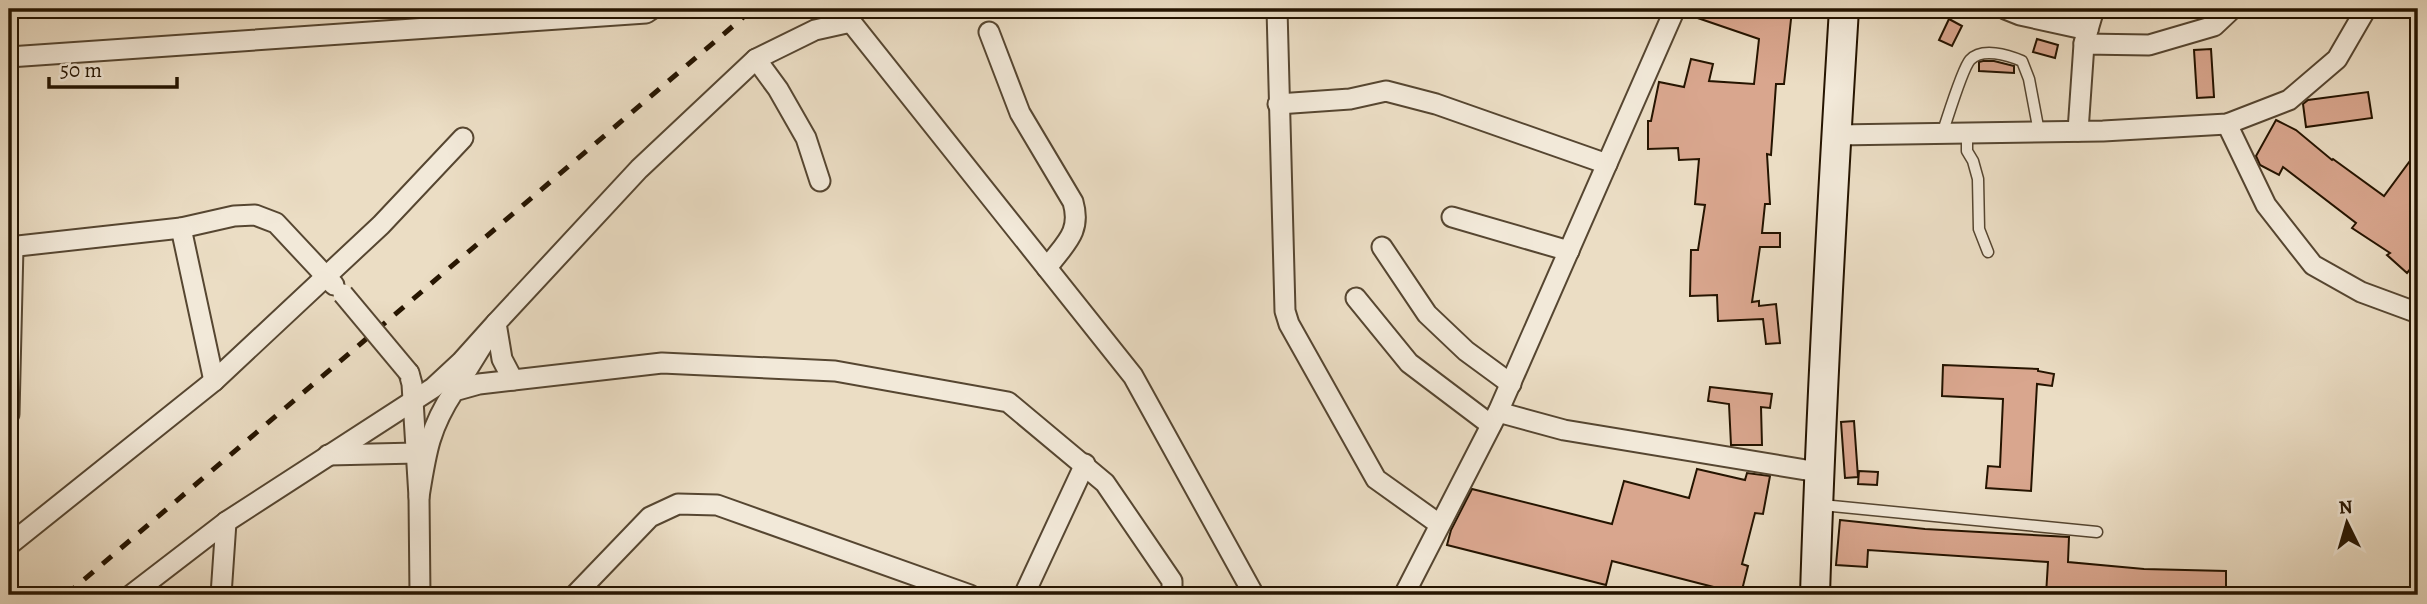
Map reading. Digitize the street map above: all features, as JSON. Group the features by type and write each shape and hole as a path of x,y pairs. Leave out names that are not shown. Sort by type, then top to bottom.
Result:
{"main road":[{"path":"1815,595 1818,472 1844,9"}],"street":[{"path":"9,57 646,13 652,9"},
{"path":"1277,9 1278,104 1284,223 1283,296 1289,324 1376,479 1439,524"},
{"path":"2005,9 2086,37 2149,45 2214,26 2232,9"},
{"path":"2078,131 2086,37 2094,9"},
{"path":"1836,135 2078,131 2227,124 2289,100 2337,59 2366,9"},
{"path":"1404,595 1511,384 1607,164 1668,11"},
{"path":"131,595 226,522 433,388 461,362 639,169 756,59 816,30 851,22 1133,376 1254,595"},
{"path":"989,32 1020,113 1073,202 1077,217 1074,230 1047,268"},
{"path":"756,59 778,89 806,138 820,181"},
{"path":"1278,104 1350,99 1386,91 1436,104 1607,164"},
{"path":"2227,124 2266,205 2313,265 2361,292 2418,313"},
{"path":"9,545 214,381 381,225 463,138"},
{"path":"9,414 11,247 181,228 234,216 255,215 276,223 325,278 343,294 409,373 417,453 420,595"},
{"path":"1452,217 1569,251"},
{"path":"181,228 214,381"},
{"path":"1382,247 1427,314 1466,351 1511,384"},
{"path":"1356,298 1409,363 1494,419 1818,472"},
{"path":"496,323 502,359 513,380"},
{"path":"419,497 427,449 438,416 496,323"},
{"path":"454,391 479,384 662,363 835,372 1008,402 1105,483 1172,581 1172,595"},
{"path":"327,455 417,453"},
{"path":"1024,595 1085,464"},
{"path":"575,595 650,517 678,504 717,505 970,595"},
{"path":"220,595 226,522"}],"lane":[{"path":"1942,134 1968,62 1982,53 2010,56 2022,61 2029,79 2039,132"},
{"path":"1966,133 1967,151 1978,179 1979,229 1988,253"},
{"path":"1818,505 2096,532"}],"building":[{"path":"1687,9 1792,10 1784,84 1776,84 1771,155 1767,154 1770,204 1765,204 1762,233 1780,233 1780,247 1760,247 1752,302 1759,301 1759,306 1776,304 1780,343 1766,344 1763,319 1718,321 1717,295 1690,296 1691,250 1698,250 1705,205 1695,204 1699,159 1679,160 1678,148 1648,149 1648,121 1651,121 1659,82 1684,87 1691,59 1713,64 1709,81 1754,84 1759,39 1686,14"},
{"path":"1949,19 1962,26 1952,46 1939,40"},
{"path":"2037,39 2058,45 2055,58 2033,52"},
{"path":"2211,49 2214,97 2197,98 2194,50"},
{"path":"1979,62 2014,66 2014,73 1979,71"},
{"path":"2368,92 2372,118 2306,127 2303,104 2308,100"},
{"path":"2276,120 2296,130 2332,160 2384,196 2418,150 2418,260 2407,273 2387,255 2390,253 2352,228 2356,223 2283,167 2279,175 2260,165 2256,156"},
{"path":"1943,365 2038,369 2054,374 2052,386 2037,384 2031,491 1986,488 1988,466 2000,467 2003,399 1942,396"},
{"path":"1710,387 1772,394 1770,408 1761,407 1762,445 1731,445 1729,404 1708,401"},
{"path":"1854,421 1858,477 1845,478 1841,422"},
{"path":"1697,469 1745,480 1747,473 1770,476 1763,514 1755,513 1742,564 1748,566 1741,594 1612,561 1606,585 1447,545 1451,530 1472,489 1612,524 1624,481 1689,498"},
{"path":"1859,471 1878,472 1877,485 1858,484"},
{"path":"1840,520 1925,529 2069,537 2068,562 2144,569 2226,571 2226,595 2046,595 2048,562 1868,550 1867,567 1836,565"}],"railway":[{"path":"66,595 753,9"}]}
